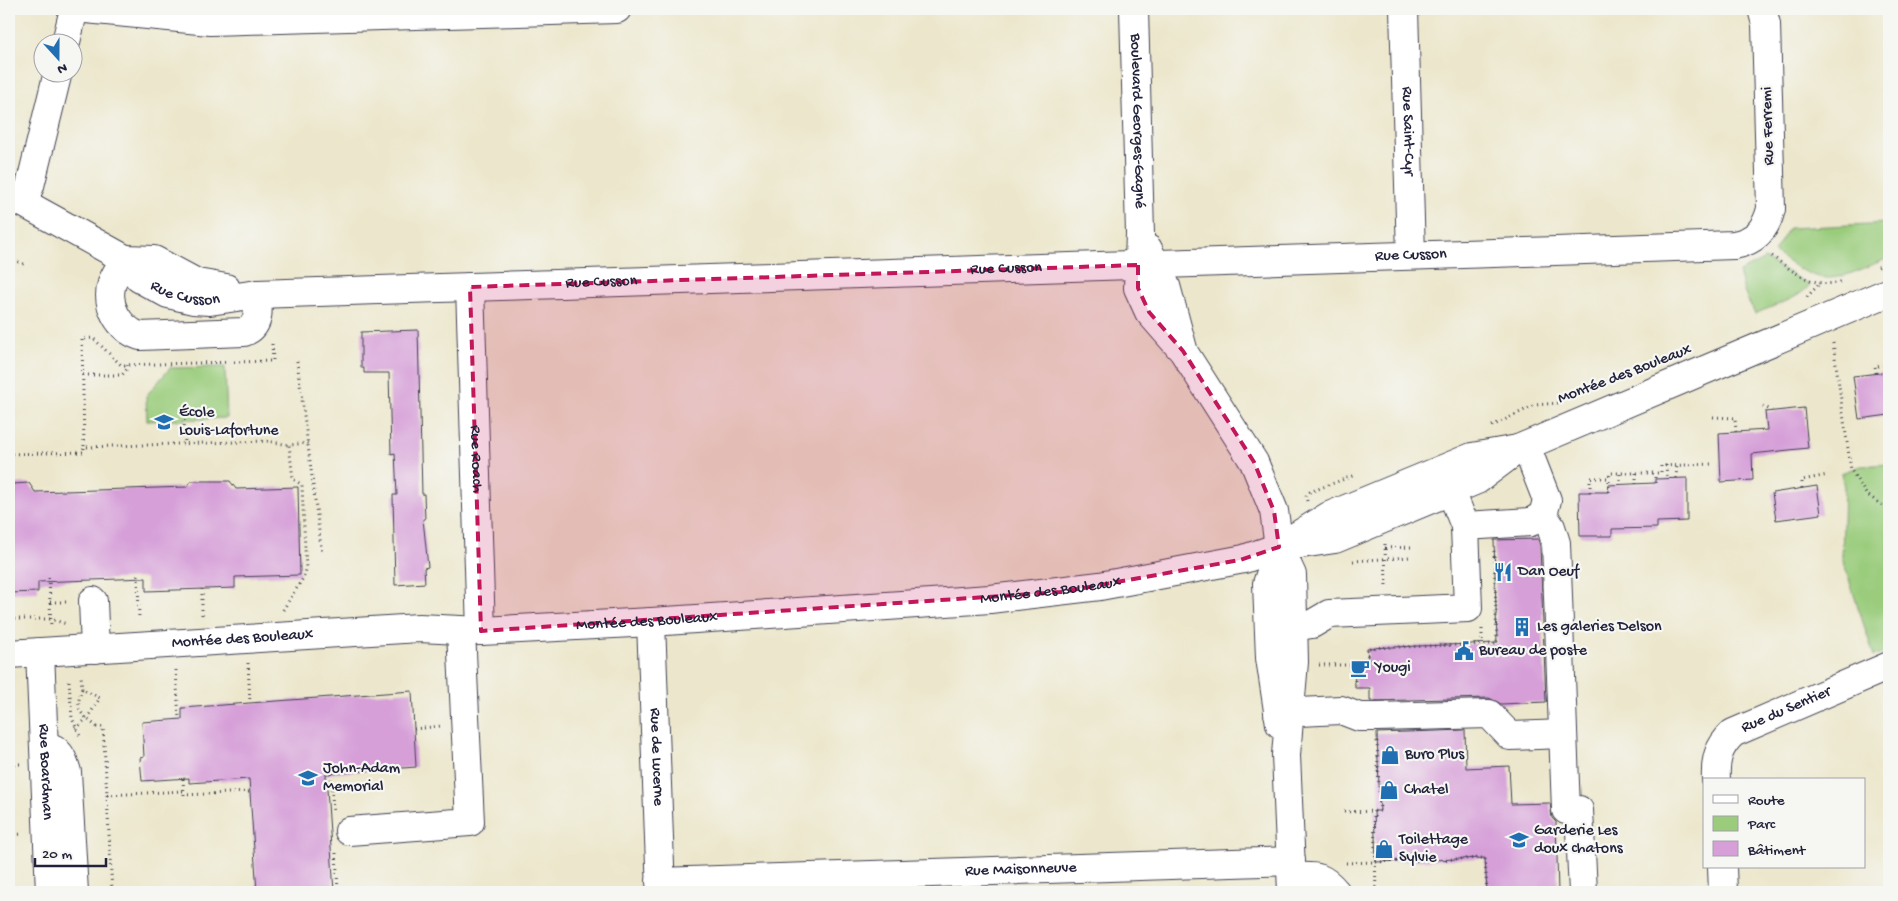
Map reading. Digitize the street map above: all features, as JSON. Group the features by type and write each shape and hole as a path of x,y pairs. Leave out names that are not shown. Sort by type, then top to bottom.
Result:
{"street":[{"path":"68,32 74,9"},
{"path":"86,9 210,21 617,9"},
{"name":"Boulevard Georges-Gagné","path":"1134,9 1140,234 1147,264 1138,288 1155,322 1183,351 1254,462 1274,512 1279,547"},
{"name":"Rue Saint-Cyr","path":"1404,9 1411,255"},
{"name":"Rue Ferremi","path":"1762,9 1766,24 1771,209 1762,246"},
{"path":"15,199 30,186 56,82"},
{"name":"Rue Cusson","path":"15,199 125,259 139,278 168,294 210,301 257,294 1411,255 1762,246"},
{"path":"125,259 112,283 111,297 118,321 131,333 140,336 244,332 250,330 256,322 257,294"},
{"name":"Rue Roach","path":"349,831 470,822 470,287"},
{"name":"Montée des Bouleaux","path":"1279,547 1329,516 1472,457 1522,447 1889,292"},
{"path":"1465,526 1531,522 1543,515 1547,500 1522,447"},
{"name":"Montée des Bouleaux","path":"9,654 45,644 88,659 419,628 471,631 651,622 1062,592 1240,560 1279,547 1335,539 1477,480 1522,447"},
{"path":"1293,627 1307,626 1329,614 1468,608 1465,526 1452,491"},
{"path":"1543,515 1551,527 1556,543 1566,810 1579,810 1582,892"},
{"path":"1279,547 1292,575 1294,662 1284,712"},
{"path":"1279,547 1267,584 1270,658 1284,712 1292,877"},
{"path":"88,659 93,601"},
{"name":"Rue de Lucerne","path":"651,622 660,887"},
{"name":"Rue Boardman","path":"45,644 44,745 50,892"},
{"name":"Rue du Sentier","path":"1716,778 1717,754 1723,742 1733,733 1889,666"},
{"path":"1284,712 1341,710 1359,717 1489,714 1510,736 1563,734"},
{"path":"44,745 56,749 63,760 67,772 74,892"},
{"path":"1722,868 1724,892"},
{"name":"Rue Maisonneuve","path":"660,887 1292,877 1326,880 1336,892"}],"path":[{"path":"1762,246 1807,280 1830,285 1848,279"},
{"path":"9,258 26,265"},
{"path":"1873,269 1889,262"},
{"path":"1801,299 1805,299 1820,283"},
{"path":"9,437 9,454 84,452 82,339 93,338 121,365 273,361 272,341"},
{"path":"1833,338 1851,470 1866,494 1889,510"},
{"path":"297,361 322,554"},
{"path":"83,375 122,375 128,365"},
{"path":"1876,373 1875,366 1889,365"},
{"name":"Montée des Bouleaux","path":"1589,390 1617,377"},
{"name":"Montée des Bouleaux","path":"1488,429 1535,405 1560,403"},
{"path":"1763,406 1772,411"},
{"path":"1713,417 1735,418 1736,432"},
{"path":"184,420 185,444"},
{"path":"84,447 267,441 289,445 308,443"},
{"path":"282,613 305,575 306,569 302,485 293,479 289,445"},
{"path":"1608,492 1610,473 1661,473 1661,466 1666,465 1711,464"},
{"path":"1666,465 1667,478"},
{"path":"1676,465 1676,478"},
{"path":"1307,503 1306,496 1310,492 1360,473"},
{"path":"1636,473 1636,484"},
{"path":"1655,473 1655,483"},
{"path":"1620,474 1620,484"},
{"path":"1802,488 1802,480 1828,475"},
{"path":"1590,492 1590,478 1609,478"},
{"path":"1385,540 1386,577"},
{"path":"1318,665 1354,665 1358,661 1368,660 1368,648 1497,644 1494,546"},
{"path":"1385,548 1411,547"},
{"path":"1344,563 1410,557"},
{"path":"138,575 139,621"},
{"path":"45,644 50,619 49,578"},
{"path":"202,589 202,617"},
{"path":"9,619 50,619 66,623 70,627"},
{"path":"88,659 78,701 80,712 97,727 103,727 112,892"},
{"path":"248,663 250,703"},
{"path":"176,669 179,719"},
{"path":"72,732 87,718 100,698 82,689"},
{"path":"414,729 433,726"},
{"path":"1344,812 1380,811 1377,733"},
{"path":"184,778 184,795 250,792"},
{"path":"107,795 184,791"},
{"path":"1374,811 1376,892"},
{"path":"1346,863 1485,858 1487,892"}],"highlighted area":[{"path":"1138,265 1138,288 1149,312 1183,351 1254,462 1274,511 1279,547 1240,560 1061,592 481,631 470,287"}],"green space":[{"path":"1889,223 1889,258 1842,276 1819,277 1806,272 1774,252 1789,228"},
{"path":"1765,259 1810,285 1791,299 1755,314 1744,292 1739,272"},
{"path":"225,367 227,418 147,421 146,396 170,368"},
{"path":"1889,464 1889,651 1874,656 1842,558 1844,487 1841,473 1861,466"}],"building":[{"path":"418,330 422,494 424,494 425,519 423,519 428,567 424,568 425,583 395,585 393,495 397,495 395,453 391,454 389,373 364,373 364,368 361,368 361,332"},
{"path":"1889,372 1889,415 1859,419 1853,376"},
{"path":"1804,408 1808,448 1752,454 1753,480 1721,482 1719,433 1767,430 1765,412"},
{"path":"1687,478 1687,521 1657,522 1657,528 1612,529 1612,536 1580,536 1579,492 1609,492 1608,485 1655,483 1655,479"},
{"path":"191,481 230,481 236,489 298,487 300,575 235,577 235,588 146,591 146,578 38,582 38,592 9,593 9,492 13,484 29,483 35,492 187,487"},
{"path":"1817,486 1821,514 1776,520 1772,493"},
{"name":"Les galeries Delson","path":"1538,539 1540,546 1546,702 1501,704 1489,698 1370,701 1370,688 1355,688 1354,661 1368,660 1367,648 1497,643 1494,540"},
{"path":"412,691 416,767 326,774 334,892 257,892 249,779 189,783 189,778 142,781 140,758 144,757 142,722 182,719 182,708"},
{"path":"1465,730 1466,768 1509,766 1511,804 1550,803 1552,818 1556,822 1558,892 1487,892 1485,858 1376,862 1374,811 1380,811 1377,733"}],"place":[{"name":"École Louis-Lafortune","path":"164,422"},
{"name":"Dan Oeuf","path":"1503,572"},
{"name":"Les galeries Delson","path":"1522,627"},
{"name":"Bureau de poste","path":"1464,651"},
{"name":"Yougi","path":"1360,668"},
{"name":"Buro Plus","path":"1390,755"},
{"name":"John-Adam Memorial","path":"308,778"},
{"name":"Chatel","path":"1389,790"},
{"name":"Garderie Les doux chatons","path":"1519,840"},
{"name":"Toilettage Sylvie","path":"1384,849"}]}
